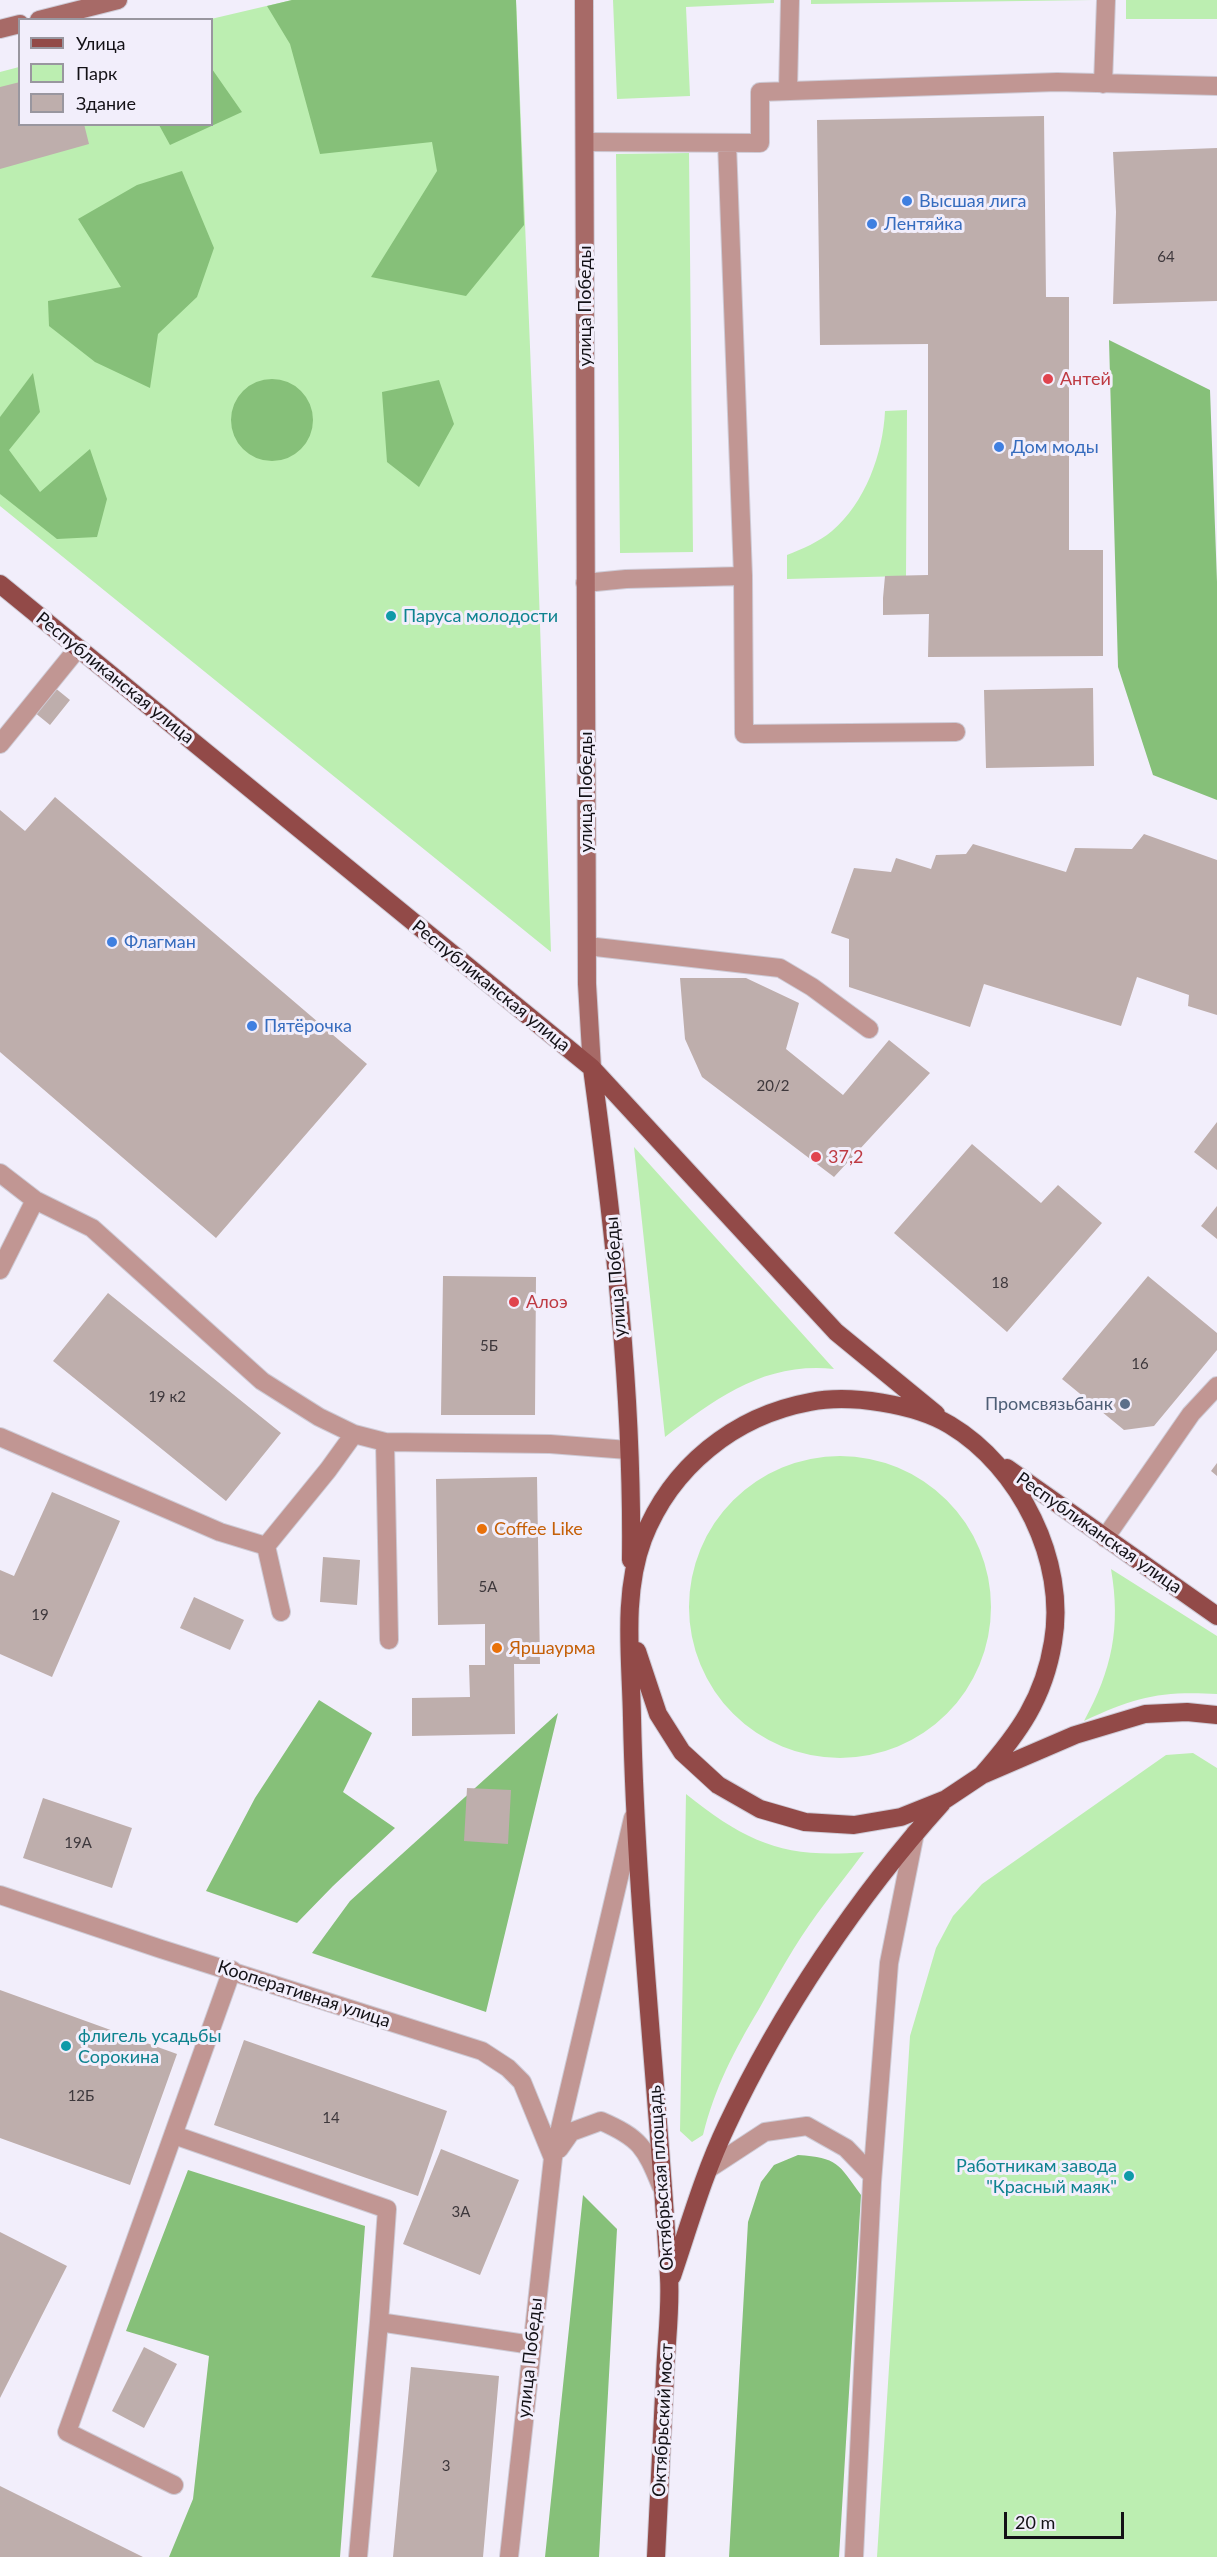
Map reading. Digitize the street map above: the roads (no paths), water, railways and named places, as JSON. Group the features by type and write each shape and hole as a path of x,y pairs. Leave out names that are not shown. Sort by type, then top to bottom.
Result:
{"main road":[{"path":"47,18 118,0"},
{"name":"улица Победы","path":"584,0 587,946 592,1068 614,1230 632,1512 630,1582"},
{"path":"0,29 18,24"},
{"name":"Республиканская улица","path":"0,584 592,1068 836,1332 949,1424"},
{"name":"Октябрьская площадь","path":"669,2283 634,1815 630,1582 643,1539 663,1497 692,1462 728,1433 769,1412 813,1401 858,1399 904,1407 949,1424 981,1450 1017,1489 1042,1535 1054,1587 1054,1640 1040,1691 1015,1737 982,1775"},
{"name":"Республиканская улица","path":"981,1450 1217,1616"},
{"name":"Октябрьская площадь","path":"630,1620 641,1668 658,1714 682,1752 718,1785 760,1809 806,1822 854,1825 901,1817 946,1799 982,1775 1075,1735 1145,1714 1187,1712 1217,1715"},
{"name":"Октябрьская площадь","path":"669,2283 726,2127 758,2062 846,1925 915,1833 946,1799"},
{"name":"Октябрьский мост","path":"656,2557 669,2283"}],"street":[{"path":"788,91 790,0"},
{"path":"1103,84 1106,0"},
{"path":"585,142 760,143 760,92 1056,81 1217,86"},
{"path":"727,143 743,576 744,734 956,732"},
{"path":"585,583 626,579 743,576"},
{"path":"0,744 78,648"},
{"path":"587,946 780,968 812,987 869,1029"},
{"path":"0,1173 36,1200 92,1228 261,1381 319,1418 354,1434 386,1443 550,1444 628,1450"},
{"path":"0,1270 36,1200"},
{"path":"1106,1538 1191,1414 1217,1386"},
{"path":"266,1546 354,1434"},
{"path":"0,1437 220,1532 266,1546"},
{"path":"386,1443 389,1640"},
{"path":"266,1546 281,1612"},
{"name":"улица Победы","path":"510,2557 553,2158 634,1815"},
{"path":"854,2557 872,2175 889,1963 915,1833"},
{"name":"Кооперативная улица","path":"0,1895 482,2051 508,2068 522,2082 553,2158"},
{"path":"174,2485 67,2432 232,1971"},
{"name":"улица Победы","path":"553,2158 571,2132 601,2121 629,2133 649,2156 662,2190"},
{"path":"710,2168 765,2132 807,2126 846,2148 872,2175"},
{"path":"174,2134 387,2209 358,2557"},
{"path":"379,2322 532,2345"}],"place":[{"name":"Высшая лига","path":"907,201"},
{"name":"Лентяйка","path":"872,224"},
{"name":"Антей","path":"1048,379"},
{"name":"Дом моды","path":"999,447"},
{"name":"Паруса молодости","path":"391,616"},
{"name":"Флагман","path":"112,942"},
{"name":"Пятёрочка","path":"252,1026"},
{"name":"37,2","path":"816,1157"},
{"name":"Алоэ","path":"514,1302"},
{"name":"Промсвязьбанк","path":"1125,1404"},
{"name":"Coffee Like","path":"482,1529"},
{"name":"Яршаурма","path":"497,1648"},
{"name":"флигель усадьбы Сорокина","path":"66,2046"},
{"name":"Работникам завода \"Красный маяк\"","path":"1129,2176"}]}
